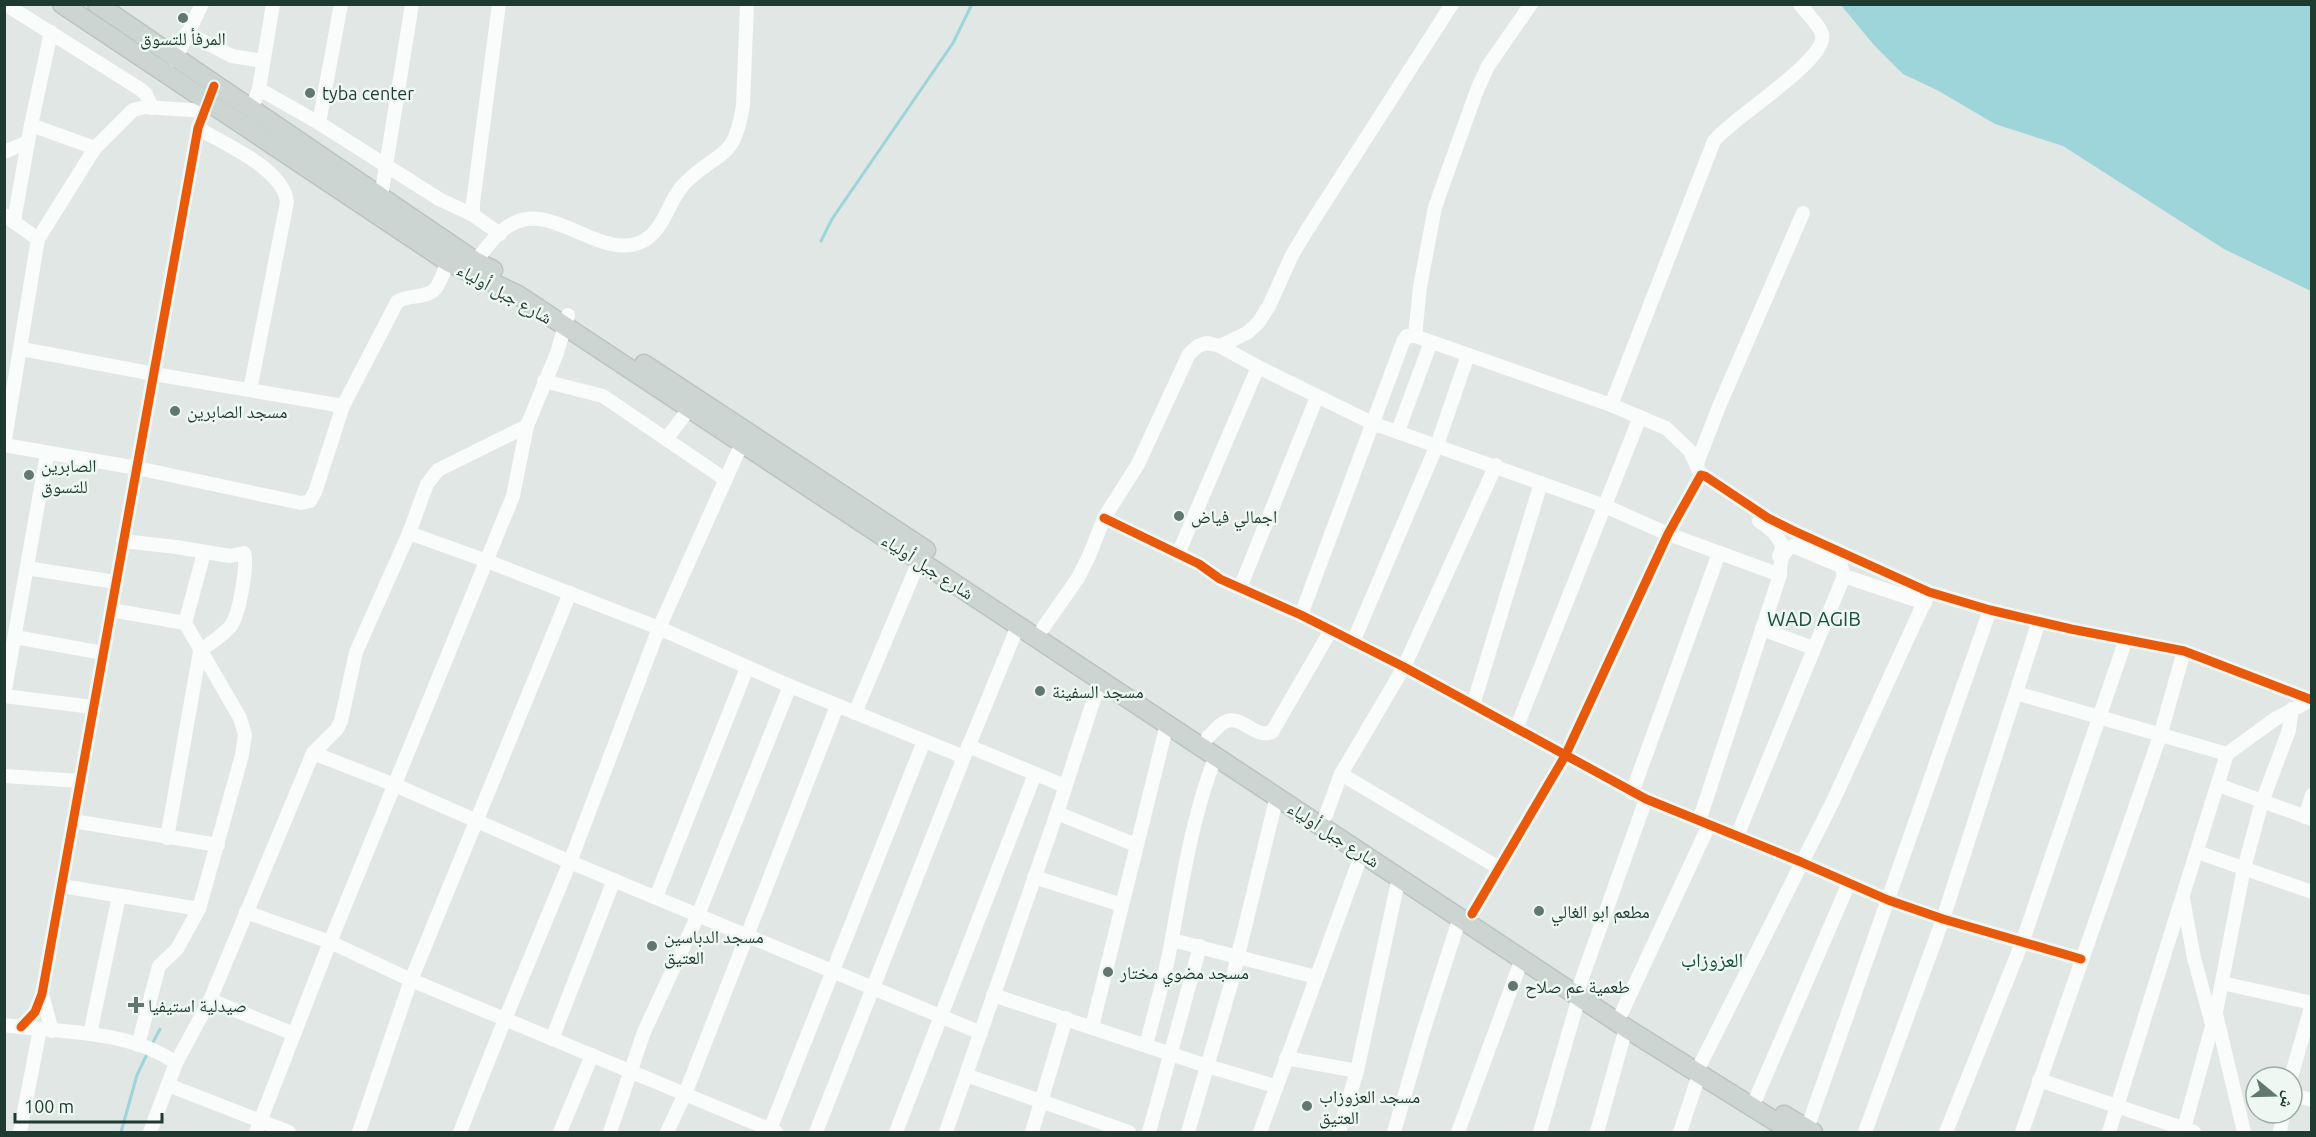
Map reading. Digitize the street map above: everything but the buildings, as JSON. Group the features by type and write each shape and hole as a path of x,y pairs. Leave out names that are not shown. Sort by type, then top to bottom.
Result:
{"main road":[{"name":"شارع جبل أولياء","path":"62,4 208,99 448,262 566,320 1043,628 1326,815 1421,885 1624,1020 1700,1069 1804,1131"},
{"name":"شارع جبل أولياء","path":"106,7 176,60 208,99 251,110 476,261 518,282 566,320 689,409 1362,853 1399,877 1421,885"},
{"name":"شارع جبل أولياء","path":"1466,915 1522,959 1579,990"},
{"name":"شارع جبل أولياء","path":"1700,1069 1756,1098 1804,1131"}],"street":[{"path":"5,4 140,89 146,94 152,108"},
{"path":"176,60 202,4"},
{"path":"251,110 259,89 273,4"},
{"path":"319,123 341,4"},
{"path":"381,197 412,4"},
{"path":"473,215 499,4"},
{"path":"476,261 500,234 514,223 527,220 559,224 616,246 633,245 649,237 660,225 683,184 696,171 722,156 734,143 743,105 744,23 747,4"},
{"path":"1220,346 1247,333 1258,323 1269,306 1292,255 1307,230 1452,4"},
{"path":"1415,336 1420,287 1435,207 1477,90 1488,66 1531,4"},
{"path":"1611,405 1714,141 1724,130 1751,111 1790,77 1819,49 1823,41 1822,32 1800,4"},
{"path":"38,239 9,218 51,32"},
{"path":"187,33 232,56 263,61"},
{"path":"259,89 319,123 439,199 473,215 500,234"},
{"path":"21,1027 35,1012 42,994 115,582 137,468 198,128 208,99 133,110 95,148 38,239 22,349 4,445 137,468 301,503 310,501 315,492 343,406 397,302 402,298 430,293 434,290 448,262"},
{"path":"31,125 95,148"},
{"path":"198,128 265,169 286,191 287,202 250,390"},
{"path":"4,152 28,142"},
{"path":"1394,1132 1423,1032 1466,915 1499,868 1565,756 1699,469 1720,404 1803,213"},
{"path":"258,1127 330,942 513,496 527,426 557,353 566,320"},
{"path":"1301,615 1372,423 1407,336 1415,336 1611,405 1666,428 1681,440 1706,476 1737,498 1768,518 1927,597"},
{"path":"1398,431 1431,342"},
{"path":"1043,628 1062,604 1078,578 1104,518 1138,464 1190,354 1198,346 1207,343 1220,346 1372,423 1496,465 1605,506 1668,534 1777,574"},
{"path":"22,349 343,406"},
{"path":"1353,642 1437,445 1468,355"},
{"path":"1178,554 1258,367"},
{"path":"544,381 603,396 726,480"},
{"path":"1240,588 1317,397"},
{"path":"667,438 689,409"},
{"path":"1516,729 1640,417"},
{"path":"150,1132 176,1063 210,1000 313,753 337,729 341,721 356,652 409,533 427,484 438,470 527,426"},
{"path":"460,1132 570,862 659,628 742,443"},
{"path":"47,454 15,637 8,656 4,696 93,707"},
{"path":"1326,815 1341,774 1404,667 1496,465"},
{"path":"1473,705 1541,483"},
{"path":"1597,1132 1624,1020 1704,823 1762,629 1783,547 1779,537 1771,528 1756,519 1737,498"},
{"path":"1104,518 1199,564 1220,579 1301,615 1404,667 1632,793 1888,900 1943,920 2081,959"},
{"path":"409,533 659,628 747,668 924,741 1035,774 1065,786"},
{"path":"123,541 230,556 244,553 247,560 241,594 231,626 200,651 167,838"},
{"path":"1737,836 1844,576 1841,566 1793,546 1787,549 1780,560 1777,574"},
{"path":"138,1045 159,966 177,949 199,909 242,755 245,735 240,718 185,623 204,553"},
{"path":"1632,793 1719,553"},
{"path":"855,713 919,561"},
{"path":"27,568 115,582"},
{"path":"1844,576 1927,597 2184,651 2312,700"},
{"path":"359,1132 411,980 570,593"},
{"path":"1680,1132 1700,1069 1833,801 1927,597"},
{"path":"111,610 185,623"},
{"path":"1804,1131 1990,610"},
{"path":"1865,1132 1943,920 2039,621"},
{"path":"816,1132 1018,626"},
{"path":"1762,629 1813,648"},
{"path":"1208,737 1224,722 1231,720 1263,734 1272,732 1330,630"},
{"path":"15,637 103,653"},
{"path":"1946,1132 2022,943 2126,639"},
{"path":"2022,1132 2160,736 2184,651"},
{"path":"657,897 747,668"},
{"path":"946,1132 1057,813 1100,680"},
{"path":"610,1132 644,1032 698,915 790,686"},
{"path":"2016,693 2227,754"},
{"path":"2109,1132 2227,754 2292,708 2312,700"},
{"path":"667,1132 685,1094 837,706"},
{"path":"2039,1080 2187,1132 2216,1012 2244,868 2262,802 2289,730 2292,708"},
{"path":"1092,1027 1167,724"},
{"path":"246,912 330,942 411,980 772,1132 832,970 924,741"},
{"path":"313,753 395,785 570,862 981,1033"},
{"path":"1146,1045 1172,940 1186,863 1209,773 1216,756"},
{"path":"896,1132 1035,774"},
{"path":"1341,774 1499,868"},
{"path":"4,776 81,781"},
{"path":"2218,785 2308,818 2312,795"},
{"path":"1188,1132 1238,956 1277,796"},
{"path":"1540,1132 1579,990 1646,799"},
{"path":"1057,813 1136,845"},
{"path":"73,821 218,845"},
{"path":"2197,852 2312,892"},
{"path":"1260,1132 1362,853"},
{"path":"1034,877 1122,905"},
{"path":"1339,1132 1357,1071 1399,877"},
{"path":"552,1039 614,880"},
{"path":"1756,1098 1849,883"},
{"path":"62,886 199,909"},
{"path":"90,1034 119,896"},
{"path":"2182,898 2194,958 2212,1026"},
{"path":"1172,940 1316,977"},
{"path":"1149,1132 1200,946"},
{"path":"1458,1132 1522,959"},
{"path":"2222,983 2312,1004 2294,1065"},
{"path":"20,1132 46,1030 42,994"},
{"path":"993,995 1207,1066 1275,1086"},
{"path":"210,1000 294,1034"},
{"path":"2216,1012 2244,1132"},
{"path":"1032,1132 1066,1018"},
{"path":"4,1025 90,1034 159,1052 176,1063"},
{"path":"560,1132 592,1055"},
{"path":"1286,1058 1357,1071"},
{"path":"966,1075 1112,1130 1128,1132"},
{"path":"168,1085 258,1127 289,1132"}],"water":[{"path":"1841,5 2311,5 2311,291 2224,249 2063,146 1995,124 1937,90 1903,74 1873,44"}],"waterway":[{"path":"821,241 832,219 953,43 972,4"},
{"path":"151,1046 160,1029"},
{"path":"121,1132 137,1075 148,1052"}],"cycle path":[{"path":"21,1027 35,1012 42,994 198,128 214,86"},
{"path":"1472,914 1565,756 1668,534 1701,475 1768,518 1929,592 1990,610 2071,629 2184,651 2312,700"},
{"path":"1104,518 1199,564 1220,579 1301,615 1404,667 1646,799 1888,900 1943,919 2081,959"}],"place":[{"name":"المرفأ للتسوق","path":"183,18"},
{"name":"tyba center","path":"310,93"},
{"name":"مسجد الصابرين","path":"175,411"},
{"name":"الصابرين للتسوق","path":"29,475"},
{"name":"اجمالي فياض","path":"1179,516"},
{"name":"مسجد السفينة","path":"1040,691"},
{"name":"مطعم ابو الغالي","path":"1539,911"},
{"name":"مسجد الدباسين العتيق","path":"652,946"},
{"name":"مسجد مضوي مختار","path":"1108,972"},
{"name":"طعمية عم صلاح","path":"1513,986"},
{"name":"صيدلية استيفيا","path":"136,1005"},
{"name":"مسجد العزوزاب العتيق","path":"1307,1106"}],"district":[{"name":"WAD AGIB","path":"1814,618"},
{"name":"العزوزاب","path":"1712,959"}]}
